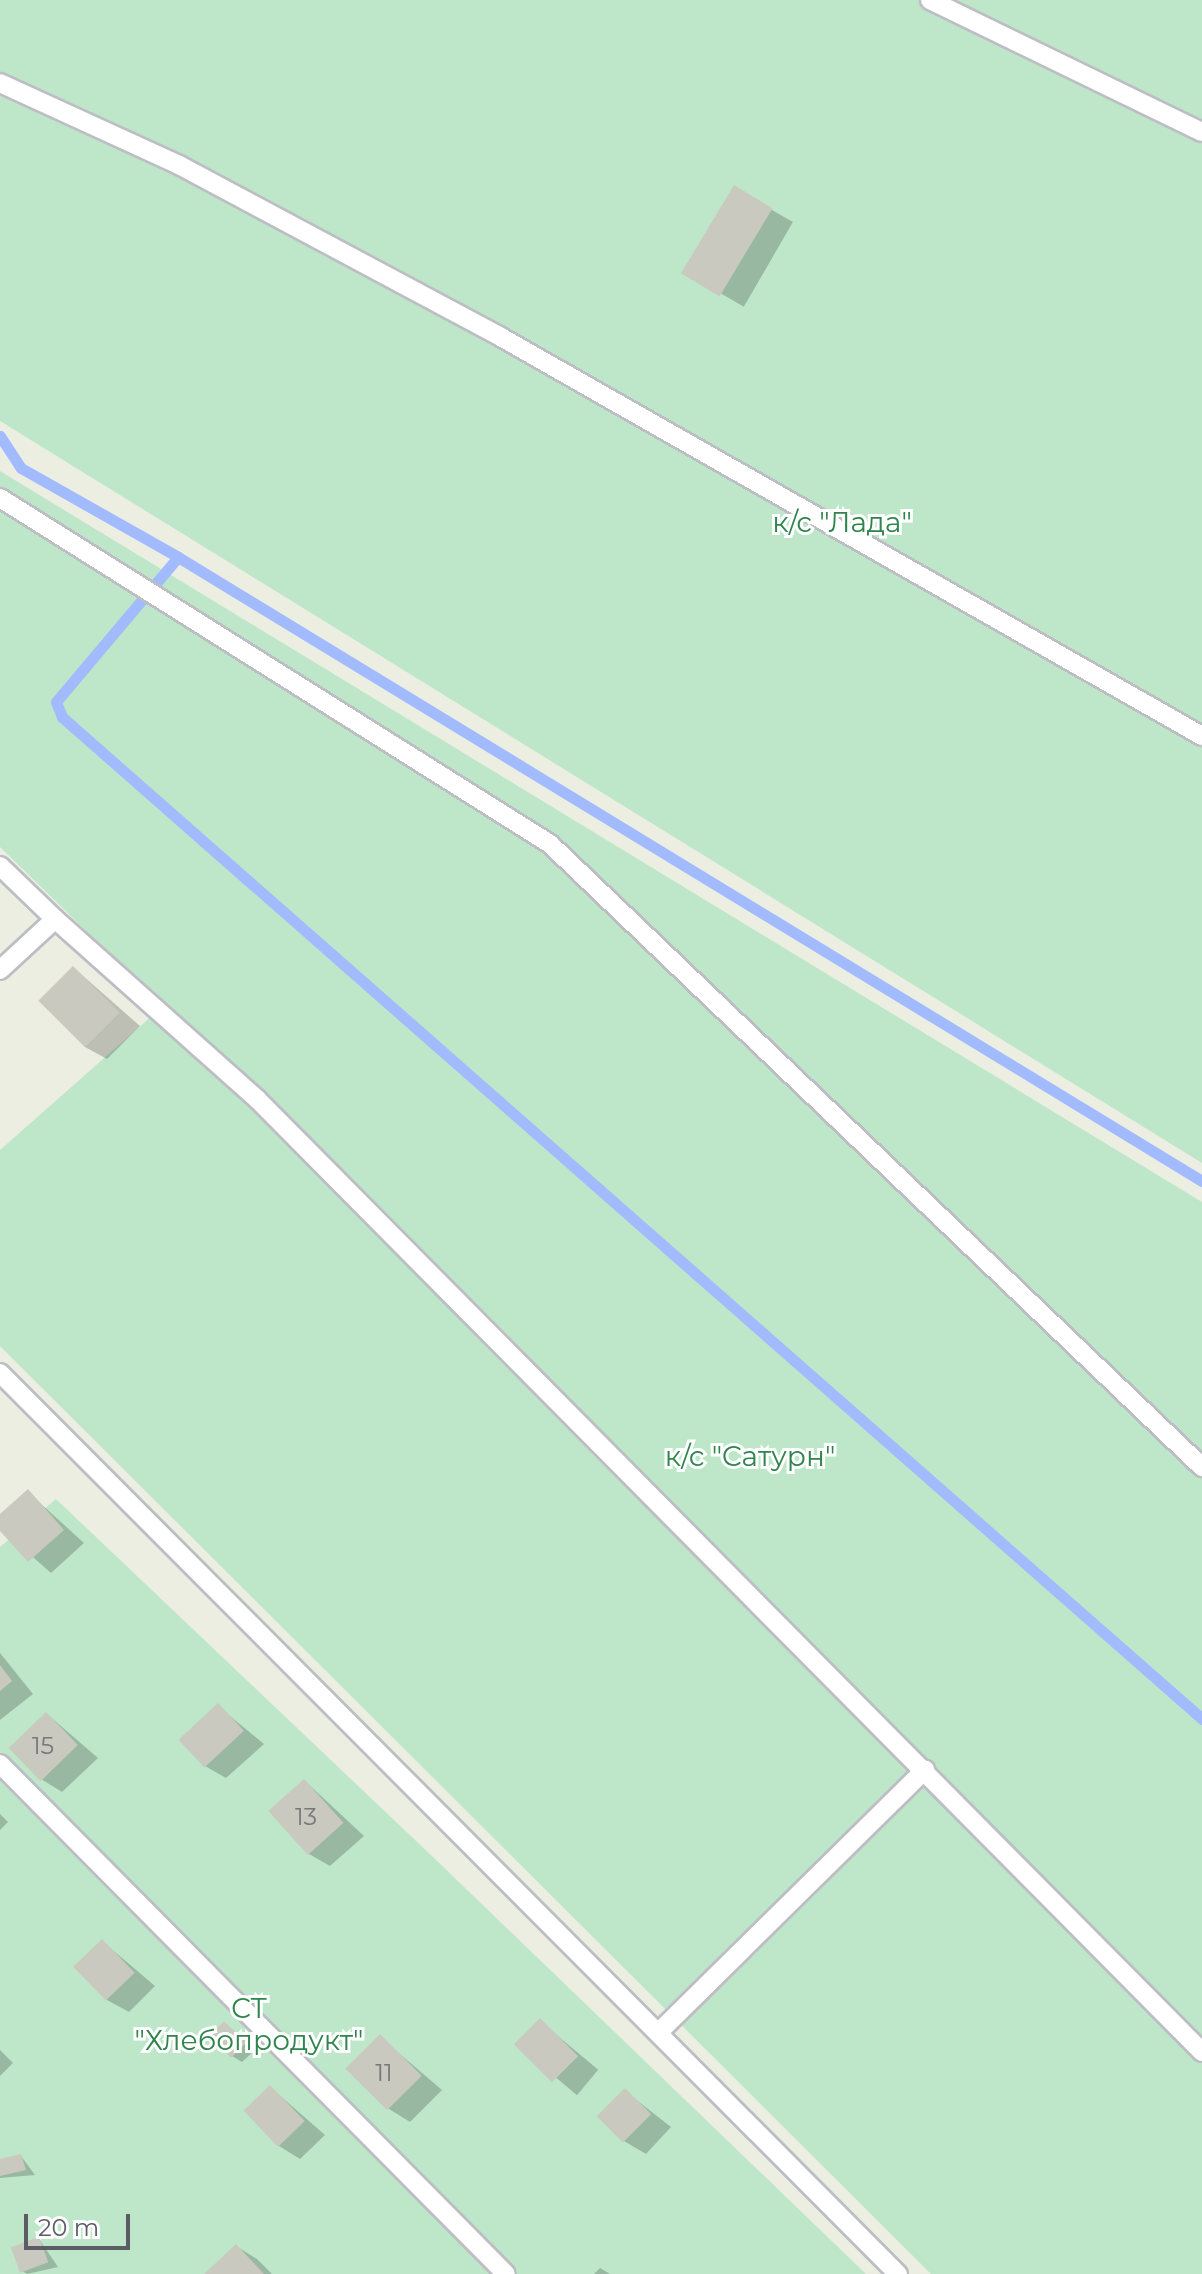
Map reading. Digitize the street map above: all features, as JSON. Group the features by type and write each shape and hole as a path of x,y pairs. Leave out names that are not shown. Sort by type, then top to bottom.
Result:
{"lane":[{"path":"930,0 1202,132"},
{"path":"0,83 179,165 499,336 1202,736"},
{"path":"0,498 550,844 1202,1467"},
{"path":"0,866 257,1099 1202,2052"},
{"path":"0,970 55,919"},
{"path":"0,1373 661,2030 898,2274"},
{"path":"0,1764 506,2274"},
{"path":"661,2030 925,1770"}],"green space":[{"name":"к/с \"Лада\"","path":"0,0 1202,0 1202,1163 0,421"},
{"name":"к/с \"Сатурн\"","path":"0,471 1202,1202 1202,2274 931,2274 0,1346 0,1150 163,1006 0,847"},
{"name":"СТ \"Хлебопродукт\"","path":"56,1499 866,2274 0,2274 0,1547"}],"building":[{"path":"734,185 773,208 720,296 681,273"},
{"path":"73,966 120,1013 85,1047 38,1001"},
{"path":"28,1489 64,1530 28,1562 0,1531 0,1514"},
{"path":"0,1665 12,1681 0,1691"},
{"path":"218,1703 244,1731 204,1768 179,1740"},
{"path":"46,1712 78,1745 41,1781 9,1748"},
{"path":"304,1779 343,1823 308,1855 268,1811"},
{"path":"102,1939 135,1973 106,2001 73,1967"},
{"path":"540,2018 578,2056 552,2082 514,2044"},
{"path":"224,2021 246,2043 231,2058 209,2036"},
{"path":"380,2034 422,2076 387,2110 345,2069"},
{"path":"270,2085 305,2121 278,2147 243,2111"},
{"path":"625,2088 651,2114 623,2142 597,2116"},
{"path":"21,2154 26,2170 0,2176 0,2159"},
{"path":"39,2237 48,2262 20,2273 11,2247"},
{"path":"236,2244 264,2274 204,2274"}],"waterway":[{"path":"0,436 21,468 178,557 56,702 62,717 1202,1719"},
{"path":"178,557 1202,1181"}]}
